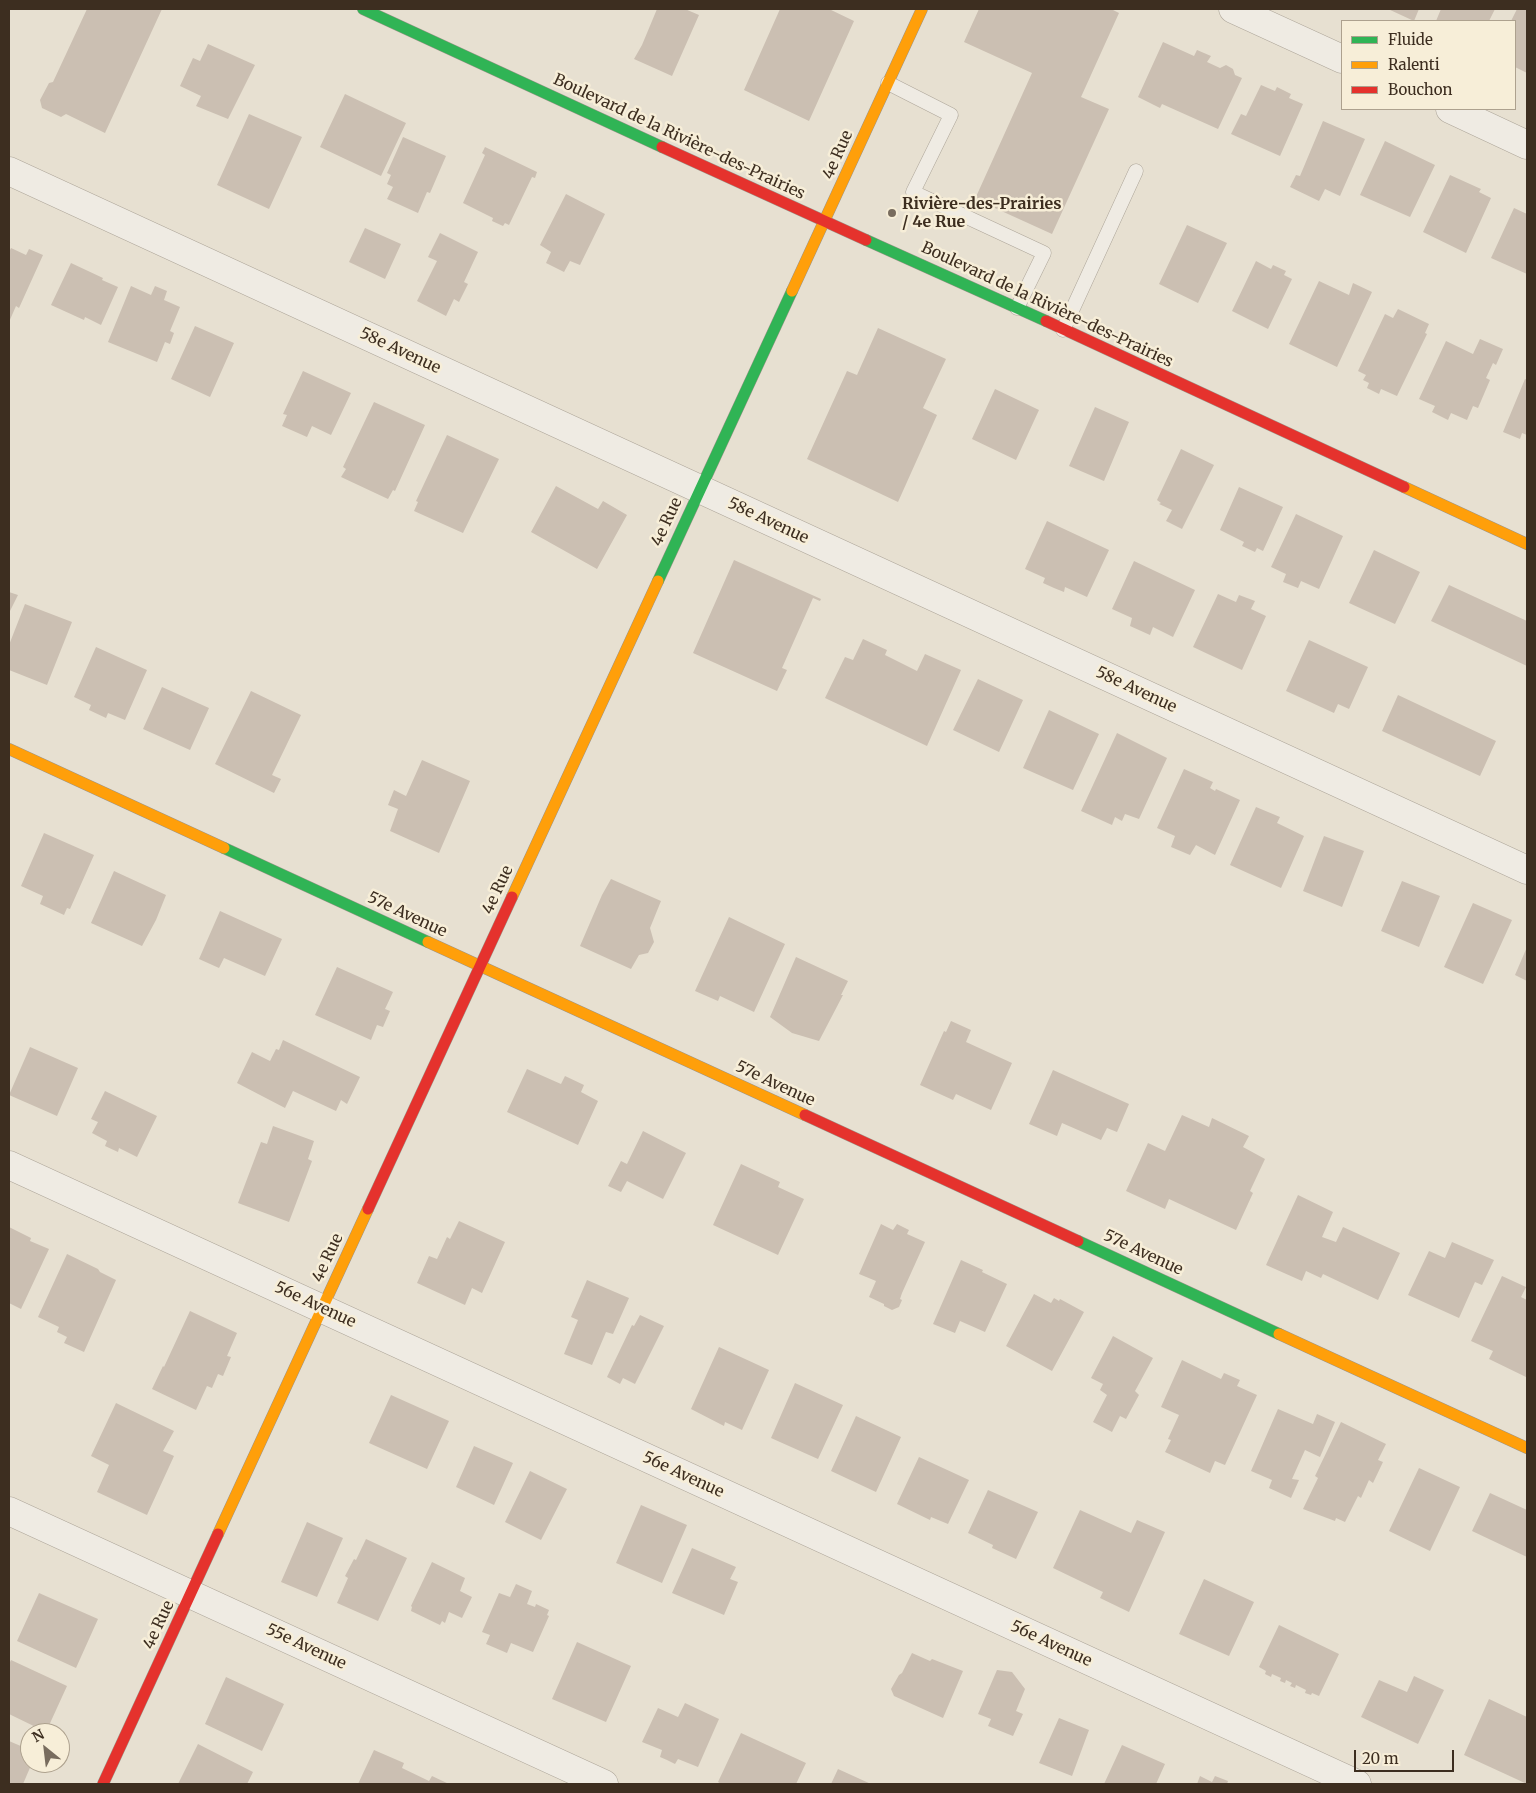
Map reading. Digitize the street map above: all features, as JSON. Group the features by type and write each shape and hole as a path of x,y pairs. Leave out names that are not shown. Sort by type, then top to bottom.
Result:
{"street":[{"name":"Boulevard de la Rivière-des-Prairies","path":"363,9 1527,544"},
{"name":"4e Rue","path":"103,1784 922,9"},
{"path":"1233,9 1341,59"},
{"path":"1452,110 1527,145"},
{"name":"58e Avenue","path":"9,171 1527,870"},
{"name":"57e Avenue","path":"9,749 1527,1448"},
{"name":"56e Avenue","path":"9,1165 1357,1784"},
{"name":"55e Avenue","path":"9,1511 604,1784"}],"lane":[{"path":"888,84 951,115 913,192 1044,253 1017,308"},
{"path":"1063,330 1136,171"}],"building":[{"path":"87,9 162,9 105,133 66,114 61,117 42,108 40,100 49,83 53,82"},
{"path":"657,9 685,9 699,15 672,76 634,59"},
{"path":"780,9 829,9 854,21 809,121 744,90"},
{"path":"979,9 1111,9 1119,13 1081,97 1109,109 1052,234 975,199 1032,73 964,42"},
{"path":"1388,9 1419,9 1414,20"},
{"path":"1441,9 1495,9 1490,20 1436,20"},
{"path":"1517,9 1527,9 1527,73 1516,68 1516,20 1512,20"},
{"path":"1163,42 1194,56 1197,50 1211,56 1207,62 1220,68 1226,65 1233,69 1235,75 1242,78 1218,129 1162,104 1160,108 1138,97"},
{"path":"208,44 255,65 228,119 196,106 201,96 180,86 193,58 200,61"},
{"path":"1261,85 1275,91 1277,87 1291,94 1289,98 1303,104 1280,156 1231,134 1241,114 1246,116"},
{"path":"345,94 406,123 381,176 320,147"},
{"path":"249,114 302,137 269,209 217,185"},
{"path":"1323,121 1365,139 1340,196 1325,189 1319,201 1290,187 1296,175 1300,176"},
{"path":"403,137 446,156 430,193 427,192 418,213 387,199 393,187 387,184 391,175 387,173"},
{"path":"1385,141 1435,165 1410,217 1360,195"},
{"path":"485,147 537,172 535,178 532,177 509,225 505,223 503,226 492,221 493,218 463,203 485,155 482,153"},
{"path":"1450,175 1481,189 1479,192 1491,198 1466,253 1423,232"},
{"path":"566,194 605,214 580,265 570,261 564,272 546,263 551,252 540,245"},
{"path":"1514,208 1527,214 1527,274 1491,258"},
{"path":"1187,225 1227,243 1198,303 1159,284"},
{"path":"365,228 401,244 385,279 349,262"},
{"path":"440,233 478,252 464,282 468,284 459,302 454,299 446,316 417,301 437,261 428,257"},
{"path":"11,248 26,255 29,249 43,255 19,308 16,306 9,322 9,252"},
{"path":"1256,261 1271,269 1273,265 1286,271 1284,275 1292,279 1268,329 1232,311"},
{"path":"71,263 118,287 101,325 85,317 84,320 51,305"},
{"path":"1319,281 1349,295 1353,283 1372,292 1337,367 1289,344"},
{"path":"131,286 151,295 155,286 167,291 164,300 180,307 170,331 174,333 170,344 165,342 157,362 108,342"},
{"path":"1398,309 1429,324 1425,333 1427,334 1397,396 1381,389 1379,394 1367,388 1369,383 1363,380 1366,375 1358,371 1385,314 1393,318"},
{"path":"195,326 234,343 210,397 171,379"},
{"path":"878,328 946,359 923,408 937,415 898,502 807,459 847,371 857,375"},
{"path":"1480,339 1503,349 1496,365 1493,363 1486,378 1490,380 1478,408 1473,406 1467,420 1451,413 1448,420 1432,412 1435,406 1419,399 1446,341 1473,354"},
{"path":"303,371 351,393 331,435 312,426 307,437 282,426 287,415 283,414"},
{"path":"1525,379 1527,380 1527,435 1522,433 1520,439 1503,432"},
{"path":"995,389 1039,410 1016,460 972,439"},
{"path":"374,402 425,425 395,491 393,490 388,499 341,477 346,469 343,467"},
{"path":"1095,407 1129,422 1104,481 1069,466"},
{"path":"447,435 499,459 463,533 414,511 418,502 416,501"},
{"path":"1181,449 1214,465 1182,529 1166,521 1172,510 1159,504 1161,503 1157,500"},
{"path":"556,486 598,509 603,501 627,515 597,569 531,532"},
{"path":"1239,487 1283,507 1263,551 1257,548 1255,552 1242,546 1244,542 1220,530"},
{"path":"1296,514 1343,536 1319,589 1301,581 1298,588 1283,582 1286,574 1271,567"},
{"path":"1047,521 1109,550 1087,597 1065,587 1064,592 1054,588 1043,583 1045,578 1025,569"},
{"path":"1374,550 1420,572 1395,624 1349,603"},
{"path":"734,560 821,599 820,601 813,598 782,668 787,670 777,691 693,653"},
{"path":"1134,561 1195,590 1173,637 1153,627 1150,635 1130,626 1132,618 1112,609"},
{"path":"1449,585 1527,621 1527,666 1431,621"},
{"path":"9,592 18,595 9,613"},
{"path":"1218,594 1236,602 1239,595 1255,601 1251,609 1266,616 1242,670 1193,647"},
{"path":"25,604 72,622 47,685 9,670 9,645"},
{"path":"863,639 887,650 885,655 917,671 925,654 961,670 927,746 825,698 845,657 853,660"},
{"path":"1309,640 1368,667 1349,709 1338,704 1334,713 1286,691"},
{"path":"96,647 147,670 125,720 108,713 106,718 89,710 91,705 74,697"},
{"path":"978,679 1023,700 999,752 953,730"},
{"path":"162,687 209,708 190,750 143,729"},
{"path":"251,691 301,715 272,775 281,779 274,793 215,764"},
{"path":"1398,695 1496,741 1480,776 1382,731"},
{"path":"1049,710 1099,734 1073,790 1023,768"},
{"path":"1117,733 1167,758 1139,819 1125,814 1122,821 1115,817 1112,825 1081,811"},
{"path":"422,760 470,781 439,853 390,831 398,809 388,805 394,790 406,796"},
{"path":"1184,769 1213,782 1210,788 1215,791 1216,789 1240,800 1215,855 1196,845 1190,855 1171,847 1175,836 1157,828"},
{"path":"1256,807 1280,817 1277,823 1304,836 1281,888 1230,865"},
{"path":"44,833 94,855 70,909 67,908 64,915 40,904 43,896 21,886"},
{"path":"1324,836 1364,851 1342,907 1303,891"},
{"path":"114,871 166,895 156,920 142,946 91,923"},
{"path":"611,879 661,901 650,928 654,942 648,953 639,955 631,969 580,946"},
{"path":"1402,881 1440,896 1419,947 1381,931"},
{"path":"1473,903 1512,920 1483,984 1444,967"},
{"path":"220,911 282,939 265,976 224,958 219,968 199,959"},
{"path":"729,917 785,944 754,1012 720,996 718,1001 695,991"},
{"path":"1527,947 1527,981 1515,975"},
{"path":"796,957 848,981 841,995 843,995 819,1041 792,1033 770,1017"},
{"path":"337,967 393,992 385,1009 390,1011 383,1027 377,1025 371,1040 315,1015"},
{"path":"951,1021 971,1030 966,1042 1012,1063 991,1110 956,1094 953,1100 920,1085 944,1031 946,1032"},
{"path":"283,1040 360,1077 347,1104 341,1100 336,1111 293,1091 285,1108 237,1083 252,1052 270,1061 276,1049 279,1050"},
{"path":"30,1047 78,1068 57,1116 9,1095"},
{"path":"527,1069 561,1084 565,1076 584,1085 581,1092 598,1101 578,1145 507,1112"},
{"path":"1053,1070 1129,1104 1117,1132 1107,1128 1101,1140 1062,1123 1057,1136 1029,1124"},
{"path":"105,1091 157,1116 137,1157 119,1148 118,1152 105,1146 107,1141 92,1133 98,1122 91,1119"},
{"path":"1182,1115 1209,1127 1212,1118 1249,1136 1243,1147 1265,1159 1250,1191 1253,1193 1236,1230 1169,1199 1165,1209 1126,1191 1148,1143 1165,1151"},
{"path":"273,1126 314,1141 308,1159 312,1161 289,1222 238,1203 261,1142 267,1144"},
{"path":"643,1131 686,1153 663,1199 627,1181 621,1192 608,1186 621,1161 627,1164"},
{"path":"741,1164 780,1182 778,1187 804,1199 778,1255 713,1225"},
{"path":"1298,1195 1333,1212 1322,1237 1336,1242 1343,1227 1400,1253 1378,1300 1323,1274 1321,1278 1306,1271 1302,1281 1266,1265"},
{"path":"459,1221 505,1242 482,1293 472,1288 465,1305 417,1283 429,1256 437,1259 447,1237 450,1239"},
{"path":"881,1224 893,1230 897,1224 909,1230 907,1234 925,1242 902,1293 899,1307 892,1310 869,1297 876,1281 859,1274"},
{"path":"9,1227 31,1238 30,1241 49,1249 21,1309 9,1303"},
{"path":"1452,1242 1494,1260 1482,1285 1475,1282 1459,1318 1408,1295 1429,1251 1445,1258"},
{"path":"67,1254 116,1280 84,1352 64,1343 67,1337 57,1332 59,1327 38,1317"},
{"path":"961,1260 1007,1284 985,1332 960,1321 955,1333 933,1324"},
{"path":"1502,1276 1526,1287 1521,1297 1527,1300 1526,1377 1489,1359 1493,1351 1471,1341"},
{"path":"587,1280 629,1298 613,1334 606,1332 592,1365 564,1354 578,1320 571,1317"},
{"path":"1034,1294 1051,1303 1054,1298 1059,1301 1060,1299 1084,1312 1052,1371 1006,1346"},
{"path":"190,1311 237,1333 227,1356 231,1357 223,1376 218,1374 212,1388 207,1386 196,1410 152,1389"},
{"path":"640,1315 664,1326 635,1384 623,1378 620,1384 607,1377 632,1325 634,1326"},
{"path":"1113,1336 1153,1358 1135,1391 1139,1395 1126,1419 1120,1416 1112,1432 1093,1422 1107,1395 1100,1390 1103,1384 1091,1378"},
{"path":"719,1347 769,1370 742,1430 725,1422 724,1426 691,1409"},
{"path":"1182,1360 1221,1379 1224,1373 1240,1380 1237,1386 1257,1395 1225,1465 1215,1461 1210,1473 1165,1452 1171,1440 1168,1439 1179,1415 1161,1407"},
{"path":"795,1383 843,1405 818,1459 771,1438"},
{"path":"391,1395 449,1421 427,1469 369,1443"},
{"path":"116,1403 174,1431 163,1451 174,1456 147,1515 97,1492 109,1465 91,1456"},
{"path":"1278,1409 1313,1424 1317,1414 1335,1422 1320,1457 1305,1450 1292,1479 1299,1480 1291,1498 1269,1488 1272,1480 1251,1471"},
{"path":"856,1416 901,1437 876,1492 831,1471"},
{"path":"1341,1422 1386,1444 1378,1460 1383,1462 1373,1483 1369,1480 1361,1498 1358,1496 1345,1522 1336,1518 1335,1521 1303,1509 1318,1478 1315,1476"},
{"path":"474,1446 513,1463 494,1505 456,1487"},
{"path":"919,1457 969,1480 948,1524 931,1517 930,1520 897,1504"},
{"path":"1419,1468 1460,1487 1430,1551 1389,1531"},
{"path":"530,1471 567,1489 541,1540 505,1522"},
{"path":"988,1490 1038,1512 1016,1559 992,1548 993,1545 968,1533"},
{"path":"1490,1493 1527,1510 1527,1557 1472,1531"},
{"path":"641,1505 687,1525 662,1583 616,1563"},
{"path":"1080,1510 1131,1533 1137,1520 1165,1532 1129,1612 1100,1598 1103,1592 1053,1568"},
{"path":"307,1522 343,1538 317,1597 281,1582"},
{"path":"366,1539 407,1558 378,1621 337,1603 348,1578 345,1576 354,1559 356,1560"},
{"path":"692,1548 736,1567 730,1579 738,1582 724,1615 672,1593"},
{"path":"432,1562 465,1578 460,1591 472,1597 462,1618 449,1612 445,1623 442,1621 440,1625 411,1611 411,1606"},
{"path":"1204,1579 1254,1602 1229,1656 1179,1634"},
{"path":"516,1584 532,1591 527,1604 535,1607 536,1604 549,1610 547,1615 549,1616 533,1652 511,1643 507,1653 486,1644 490,1635 482,1632 499,1593 510,1597"},
{"path":"39,1593 98,1619 76,1668 17,1641"},
{"path":"1279,1625 1339,1654 1319,1696 1305,1693 1306,1690 1296,1685 1295,1688 1290,1686 1292,1683 1286,1680 1285,1683 1280,1681 1281,1678 1272,1674 1271,1677 1265,1674 1266,1671 1259,1667"},
{"path":"577,1642 631,1666 606,1722 552,1699"},
{"path":"912,1653 930,1661 932,1659 963,1671 943,1718 894,1696 891,1689"},
{"path":"11,1660 67,1686 50,1723 28,1723 9,1714 9,1664"},
{"path":"997,1670 1012,1672 1025,1689 1016,1711 1023,1714 1013,1736 988,1726 991,1719 978,1714"},
{"path":"1414,1676 1444,1690 1418,1744 1361,1717 1379,1680 1407,1692"},
{"path":"226,1677 284,1704 262,1751 205,1724"},
{"path":"1489,1699 1527,1717 1527,1784 1464,1755"},
{"path":"685,1703 719,1719 698,1767 678,1759 675,1764 660,1757 662,1750 642,1742 658,1708 678,1717"},
{"path":"1059,1718 1089,1730 1072,1776 1039,1763"},
{"path":"741,1733 806,1763 796,1784 721,1784 718,1782"},
{"path":"9,1741 20,1746 20,1773 28,1773 23,1784 9,1784"},
{"path":"198,1744 253,1772 247,1784 178,1784"},
{"path":"1122,1745 1165,1764 1156,1784 1104,1784"},
{"path":"374,1750 404,1763 402,1768 429,1781 432,1776 449,1784 358,1784"},
{"path":"838,1769 871,1784 831,1784"},
{"path":"1200,1776 1212,1782 1215,1776 1228,1781 1227,1784 1197,1784"}],"traffic: fast":[{"path":"363,9 662,147"},
{"path":"866,240 1046,321"},
{"path":"658,581 792,291"},
{"path":"224,848 428,942"},
{"path":"1078,1241 1279,1334"}],"traffic: slow":[{"path":"792,291 922,9"},
{"path":"1404,487 1527,544"},
{"path":"512,897 658,581"},
{"path":"9,749 224,848"},
{"path":"428,942 805,1115"},
{"path":"218,1534 368,1209"},
{"path":"1279,1334 1527,1448"}],"traffic: jam":[{"path":"662,147 866,240"},
{"path":"1046,321 1404,487"},
{"path":"368,1209 512,897"},
{"path":"805,1115 1078,1241"},
{"path":"103,1784 218,1534"}],"place":[{"name":"Rivière-des-Prairies / 4e Rue","path":"892,213"}]}
